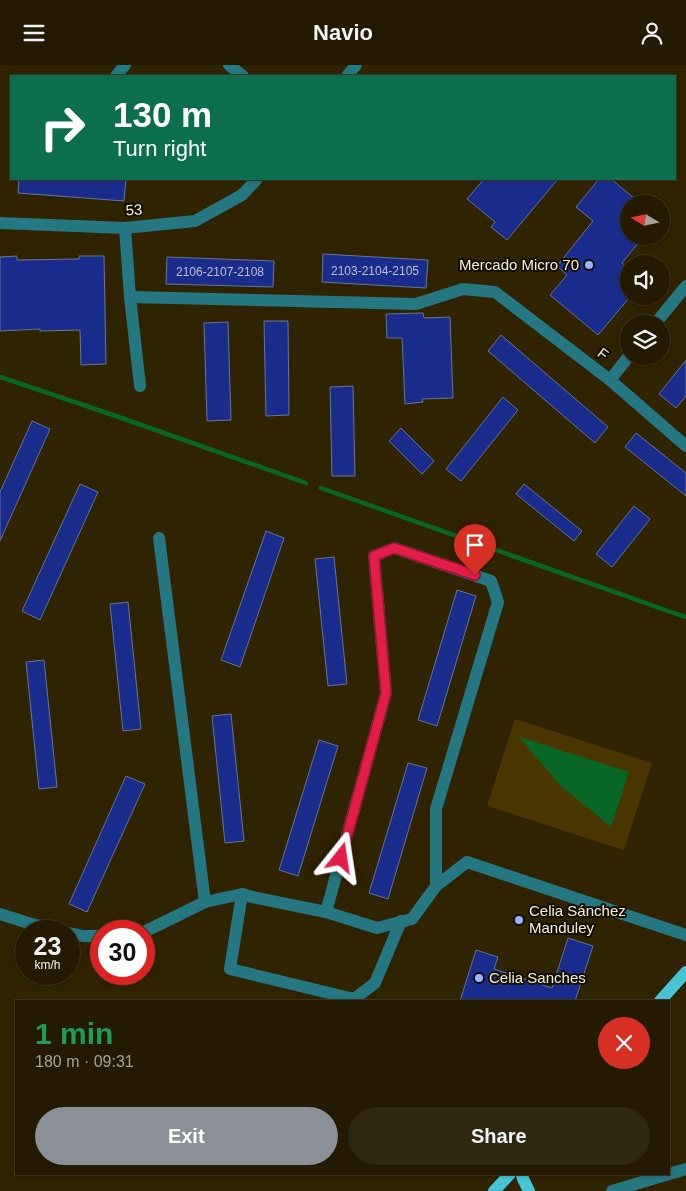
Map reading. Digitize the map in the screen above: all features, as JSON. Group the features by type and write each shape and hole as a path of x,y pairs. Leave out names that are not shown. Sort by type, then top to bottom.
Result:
{"main road":[{"path":"661,1000 686,972"},
{"path":"494,1191 509,1175"},
{"path":"522,1175 529,1191"}],"street":[{"path":"117,75 125,65"},
{"path":"229,65 242,75"},
{"path":"348,75 356,65"},
{"name":"53","path":"0,223 125,228 195,221 242,195 256,180"},
{"path":"125,228 130,297 140,386"},
{"path":"662,315 686,286"},
{"name":"F","path":"130,297 416,304 463,289 495,292 610,380 686,446"},
{"path":"610,380 622,365"},
{"path":"160,538 205,902"},
{"path":"326,912 386,693 374,556 394,548 491,581 498,602 436,809 436,887"},
{"path":"155,927 205,902 242,894 326,912 378,928 412,919 436,887 467,862 686,935"},
{"path":"242,894 230,969 354,999 375,983 402,921"},
{"path":"0,914 19,920"},
{"path":"670,1174 686,1169"},
{"path":"612,1191 666,1175"}],"shaded area":[{"path":"515,719 652,763 624,850 487,806"},
{"path":"519,737 629,772 611,827 560,785"}],"building":[{"path":"19,180 126,180 124,201 18,193"},
{"path":"483,180 557,180 507,240 491,227 495,222 467,199"},
{"path":"598,180 612,180 630,195 620,195 620,245 637,245 629,255 620,255 620,305 623,305 598,335 550,295 567,275 557,266 593,221 576,207"},
{"path":"323,254 428,260 426,288 322,282"},
{"path":"17,256 17,260 79,259 79,256 104,256 106,364 81,365 80,330 0,331 0,257"},
{"path":"167,257 274,261 273,287 166,284"},
{"path":"423,313 424,318 450,317 453,398 422,399 423,402 405,404 402,338 387,338 386,314"},
{"path":"264,321 288,321 289,415 266,416"},
{"path":"228,322 231,420 207,421 204,323"},
{"path":"501,335 608,427 595,443 488,351"},
{"path":"686,360 686,396 676,408 659,394"},
{"path":"353,386 355,476 332,476 330,387"},
{"path":"503,397 518,410 461,481 446,469"},
{"path":"32,421 50,429 0,541 0,492"},
{"path":"401,428 434,461 422,474 389,441"},
{"path":"636,433 686,473 686,496 625,447"},
{"path":"80,484 98,492 40,620 22,611"},
{"path":"524,484 582,531 574,541 516,494"},
{"path":"634,506 650,519 612,567 596,554"},
{"path":"266,531 284,538 240,667 221,660"},
{"path":"334,557 347,684 328,686 315,559"},
{"path":"457,590 476,596 437,726 418,720"},
{"path":"128,602 141,729 123,731 110,604"},
{"path":"44,660 57,787 39,789 26,662"},
{"path":"231,714 244,841 225,843 212,716"},
{"path":"319,740 338,746 298,876 279,870"},
{"path":"408,763 427,768 388,899 369,893"},
{"path":"126,776 145,784 87,912 69,904"},
{"path":"568,938 593,946 575,1000 460,1000 476,950 498,957 494,969 552,988"}],"waterway":[{"path":"0,377 306,483"},
{"path":"321,488 686,617"}],"place":[{"name":"Mercado Micro 70","path":"589,265"},
{"name":"Celia Sánchez Manduley","path":"519,920"},
{"name":"Celia Sanches","path":"479,978"}],"route":[{"path":"341,858 386,693 374,556 394,548 475,575"}]}
